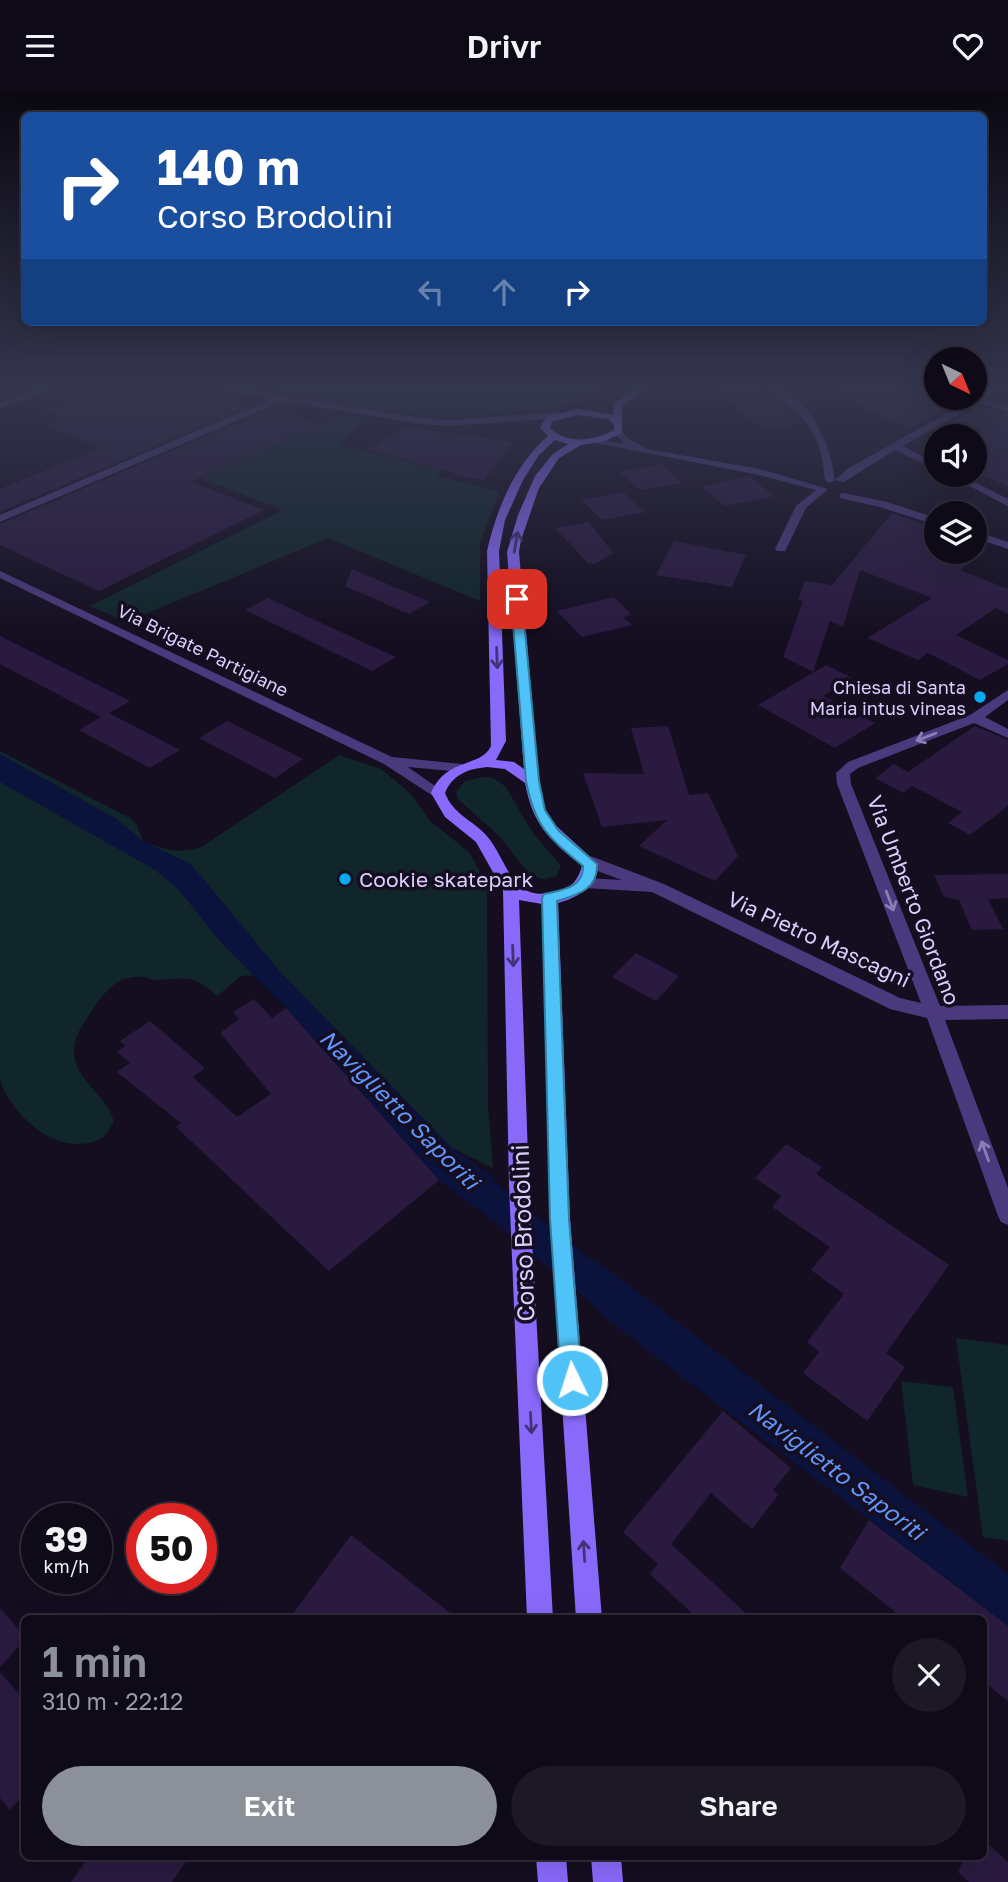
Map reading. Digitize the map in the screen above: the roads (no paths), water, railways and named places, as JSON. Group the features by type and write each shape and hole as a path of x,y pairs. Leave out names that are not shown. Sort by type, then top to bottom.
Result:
{"main road":[{"path":"438,793 441,783 454,771 492,758 498,751 493,551 500,520 523,472"},
{"path":"511,888 528,897 565,896 584,883 590,873 587,861 547,826 538,810 532,781 513,552 519,522 545,472"},
{"path":"469,766 509,765 532,781"},
{"name":"Corso Brodolini","path":"438,793 446,811 487,846 511,888 519,1185 540,1615"},
{"name":"Corso Brodolini","path":"550,898 560,1219 589,1615"},
{"path":"551,1860 553,1882"},
{"path":"606,1860 608,1882"}],"street":[{"path":"0,519 111,472"},
{"path":"751,472 795,480 859,483 883,504"},
{"path":"829,472 829,481 840,496 883,504 924,517"},
{"path":"781,549 801,506 829,481 848,472"},
{"path":"801,506 856,493 865,472"},
{"path":"977,487 1008,503"},
{"path":"987,538 1008,546"},
{"name":"Via Brigate Partigiane","path":"0,574 389,761 438,793"},
{"name":"Via Umberto Giordano","path":"1008,694 975,718 853,765 843,773 844,784 1001,1179 1008,1216"},
{"path":"975,718 1008,734"},
{"name":"Via Brigate Partigiane","path":"389,761 469,766"},
{"name":"Via Pietro Mascagni","path":"587,861 658,888 897,1004 934,1013 1008,1012"},
{"name":"Via Pietro Mascagni","path":"584,883 658,888"}],"water":[{"path":"0,754 117,819 143,841 191,864 282,974 452,1148 493,1177 494,1222 439,1180 286,1008 222,944 178,889 155,870 0,782"},
{"path":"596,1260 1008,1574 1008,1626 599,1313"}],"waterway":[{"name":"Naviglietto Saporiti","path":"464,1176 627,1311"}],"place":[{"name":"Chiesa di Santa Maria intus vineas","path":"980,697"},
{"name":"Cookie skatepark","path":"345,879"}]}
